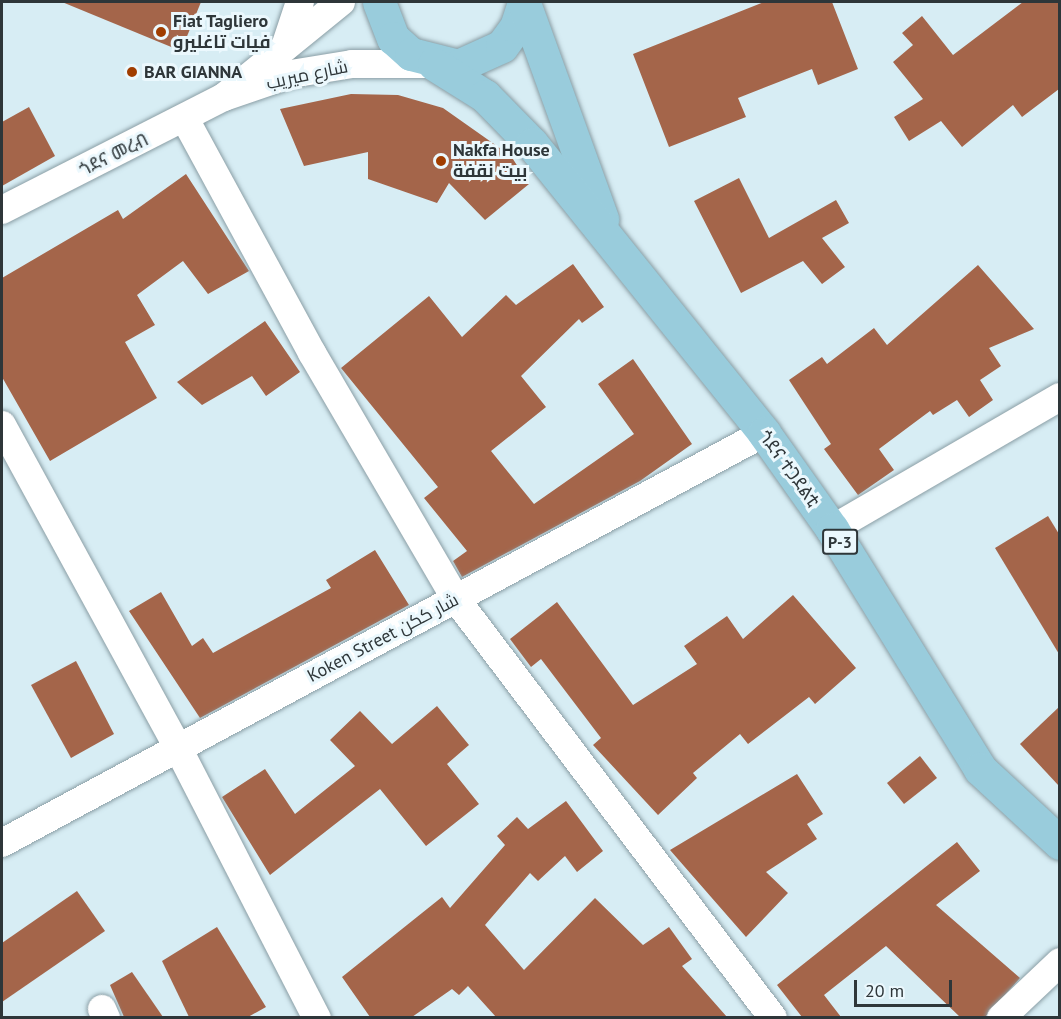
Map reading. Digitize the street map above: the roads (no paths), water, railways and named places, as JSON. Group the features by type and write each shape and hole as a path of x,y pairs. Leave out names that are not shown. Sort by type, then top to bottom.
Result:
{"main road":[{"name":"ጎደና ተጋደልቲ","path":"379,2 393,38 501,112 764,433 832,529 980,769 1059,843"},
{"name":"ጎደና ተጋደልቲ","path":"524,2 611,246"},
{"path":"434,64 458,66 502,46 524,2"}],"street":[{"path":"285,47 300,2"},
{"name":"شارع ميريب","path":"225,97 341,2"},
{"name":"شارع ميريب","path":"225,97 291,74 352,64 434,64"},
{"name":"ጎደና መረብ","path":"2,210 225,97"},
{"path":"185,119 312,353 456,599 773,1017"},
{"path":"832,529 1059,397"},
{"path":"2,425 178,748 317,1017"},
{"name":"Koken Street شار ككن","path":"2,843 764,433"},
{"path":"1002,1017 1059,962"}],"place":[{"name":"Fiat Tagliero فيات تاغليرو","path":"161,32"},
{"name":"BAR GIANNA","path":"132,72"},
{"name":"Nakfa House بيت نقفة","path":"441,161"}]}
